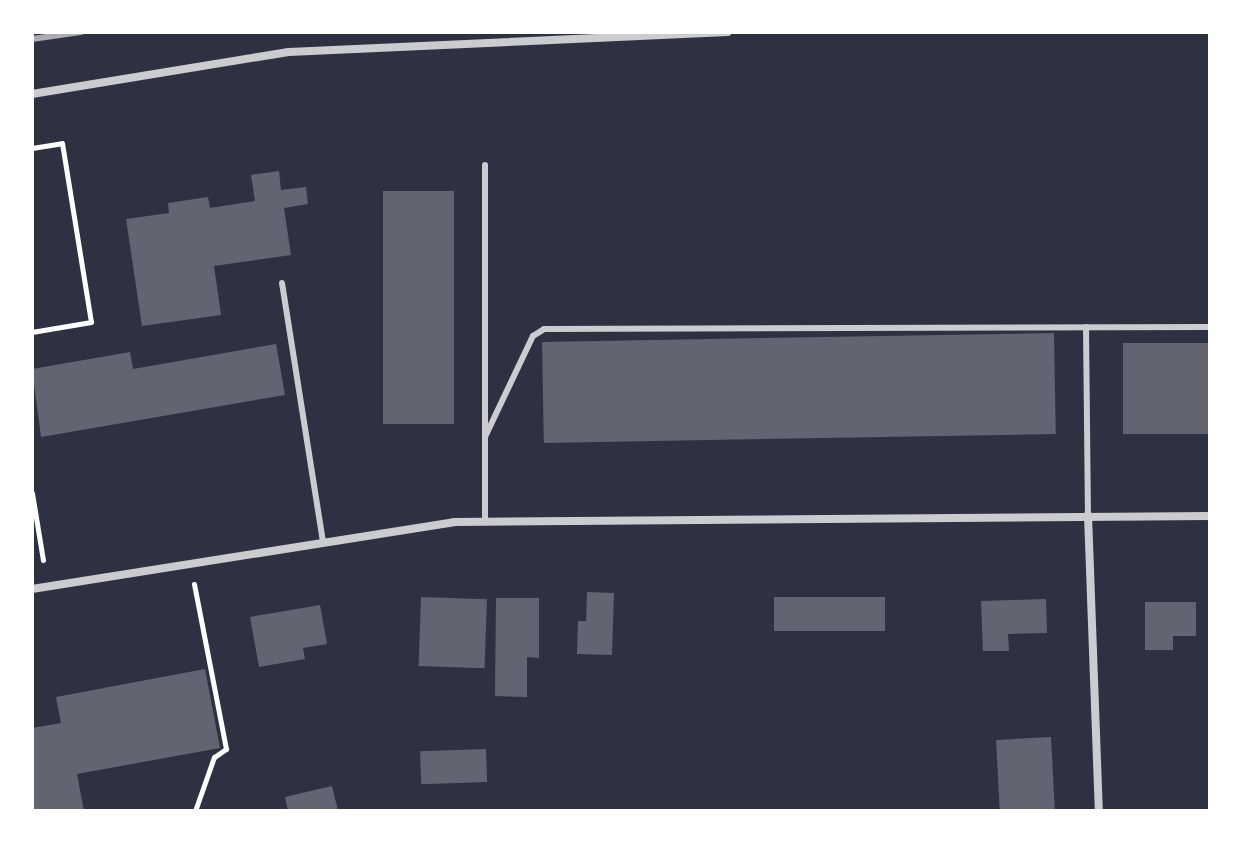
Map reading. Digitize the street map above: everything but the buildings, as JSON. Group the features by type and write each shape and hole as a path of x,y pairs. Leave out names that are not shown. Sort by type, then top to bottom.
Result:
{"street":[{"path":"32,94 289,52 728,32"},
{"path":"1088,515 1099,811"},
{"path":"32,589 454,522 1210,516"}],"lane":[{"path":"485,165 485,521"},
{"path":"282,283 323,542"},
{"path":"1086,327 1088,515"},
{"path":"485,437 533,336 544,329 1210,327"}],"path":[{"path":"32,148 62,143 91,322 32,332"},
{"path":"32,493 43,560"},
{"path":"190,563 226,749 214,757 195,811"}],"railway":[{"path":"32,39 81,32"}]}
